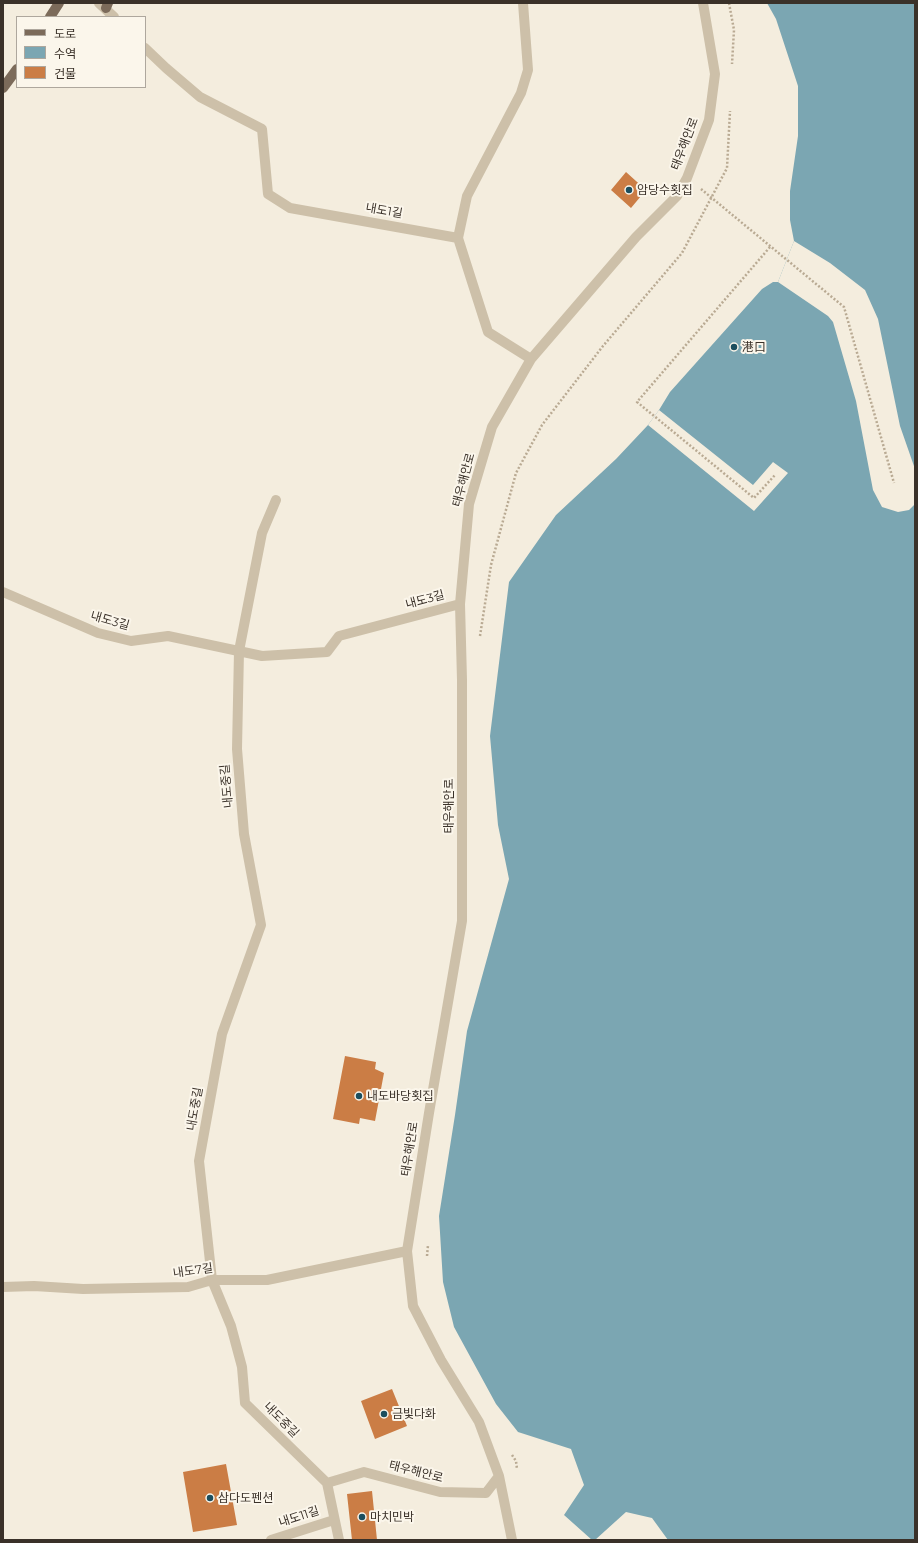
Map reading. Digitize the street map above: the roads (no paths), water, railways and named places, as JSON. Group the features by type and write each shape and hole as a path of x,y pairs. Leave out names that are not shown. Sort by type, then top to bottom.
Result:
{"main road":[{"path":"51,16 59,3"},
{"path":"3,88 16,69"}],"street":[{"path":"523,3 528,70 521,93 467,196 458,238 488,332 531,359"},
{"name":"태우해안로","path":"327,1483 364,1472 440,1492 486,1493 499,1476 479,1422 441,1360 413,1306 408,1251 429,1113 462,921 462,680 460,604 469,504 492,427 531,359 636,237 676,196 687,178 709,120 715,74 703,3"},
{"path":"104,5 113,16"},
{"name":"내도1길","path":"146,49 200,97 262,129 268,194 290,208 458,238"},
{"path":"238,651 262,533 276,500"},
{"name":"내도3길","path":"3,592 98,633 130,641 168,636 262,656 327,652 339,636 460,604"},
{"name":"내도중길","path":"238,651 238,757 244,834 261,925 222,1034 199,1161 212,1280 231,1326 242,1367 245,1403 327,1483"},
{"name":"내도7길","path":"3,1288 34,1286 83,1289 188,1287 212,1280 267,1280 408,1251"},
{"path":"499,1476 512,1540"},
{"path":"327,1483 339,1540"},
{"name":"내도11길","path":"271,1540 334,1520"}],"water":[{"path":"767,3 915,3 915,1540 668,1540 652,1518 626,1512 595,1540 592,1540 564,1515 584,1485 571,1449 518,1432 496,1404 454,1327 443,1282 439,1216 467,1031 509,879 498,825 490,736 509,582 556,515 616,459 648,425 670,392 762,289 773,282 778,282 794,241 790,220 790,191 798,136 798,86 776,19"}],"place":[{"name":"암당수횟집","path":"629,190"},
{"name":"港口","path":"734,347"},
{"name":"내도바당횟집","path":"359,1096"},
{"name":"금빛다화","path":"384,1414"},
{"name":"삼다도펜션","path":"210,1498"},
{"name":"마치민박","path":"362,1517"}]}
